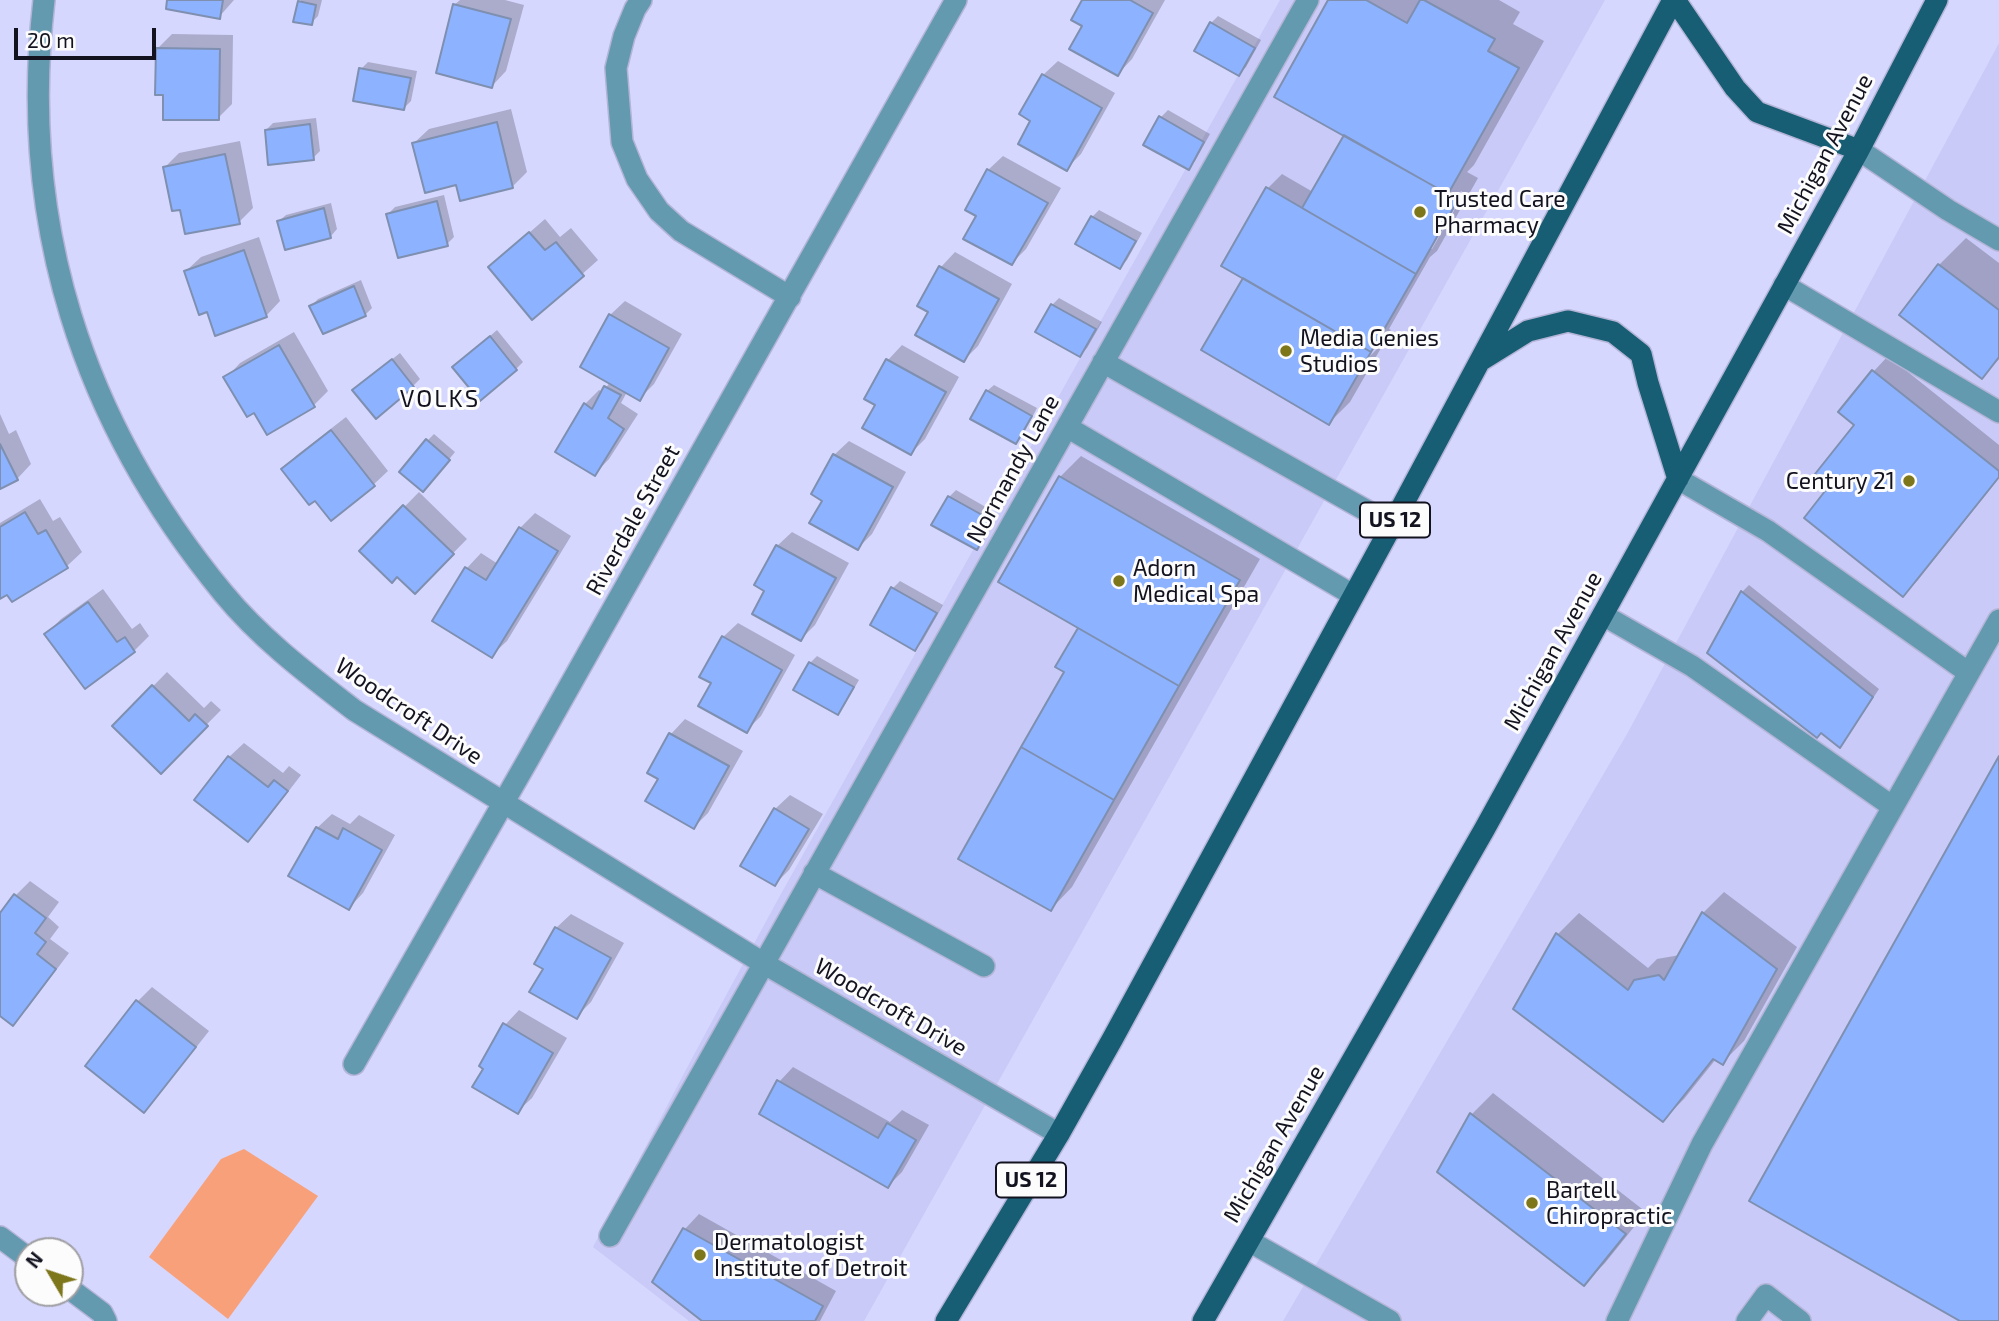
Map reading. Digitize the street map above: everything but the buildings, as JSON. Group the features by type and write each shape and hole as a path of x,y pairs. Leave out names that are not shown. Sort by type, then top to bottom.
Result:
{"main road":[{"path":"1674,0 1735,88 1757,112 1859,150"},
{"name":"US 12","path":"946,1321 1059,1134 1392,525 1674,0"},
{"name":"Michigan Avenue","path":"1203,1321 1484,830 1859,150 1937,0"},
{"path":"1480,362 1528,331 1569,321 1612,332 1641,354 1678,479"}],"street":[{"name":"Woodcroft Drive","path":"44,0 39,40 38,115 41,176 56,262 72,320 99,395 135,467 167,517 225,595 266,638 354,710 763,963 1059,1134"},
{"path":"641,0 624,36 616,68 622,142 637,179 659,211 681,231 790,297"},
{"name":"Riverdale Street","path":"354,1065 956,0"},
{"name":"Normandy Lane","path":"610,1236 1308,0"},
{"path":"1859,150 1948,210 1999,240"},
{"path":"1784,285 1999,412"},
{"path":"1103,362 1392,525"},
{"path":"1067,427 1353,595"},
{"path":"1678,479 1768,531 1969,673"},
{"path":"1603,615 1692,666 1893,807"},
{"path":"1617,1321 1702,1144 1999,621"},
{"path":"814,873 984,966"},
{"path":"1249,1241 1390,1321"},
{"path":"1747,1321 1766,1295 1800,1321"},
{"path":"84,1300 102,1313 106,1321"}],"shaded area":[{"path":"1280,0 1605,0 864,1321 689,1321 593,1247 777,901"},
{"path":"1999,43 1999,1321 1283,1321 1627,734"},
{"path":"244,1149 318,1196 228,1319 149,1257 221,1159"}],"place":[{"name":"Trusted Care Pharmacy","path":"1420,212"},
{"name":"Media Genies Studios","path":"1286,351"},
{"name":"Century 21","path":"1909,481"},
{"name":"Adorn Medical Spa","path":"1119,581"},
{"name":"Bartell Chiropractic","path":"1532,1203"},
{"name":"Dermatologist Institute of Detroit","path":"700,1255"}],"district":[{"name":"VOLKS","path":"440,399"}]}
